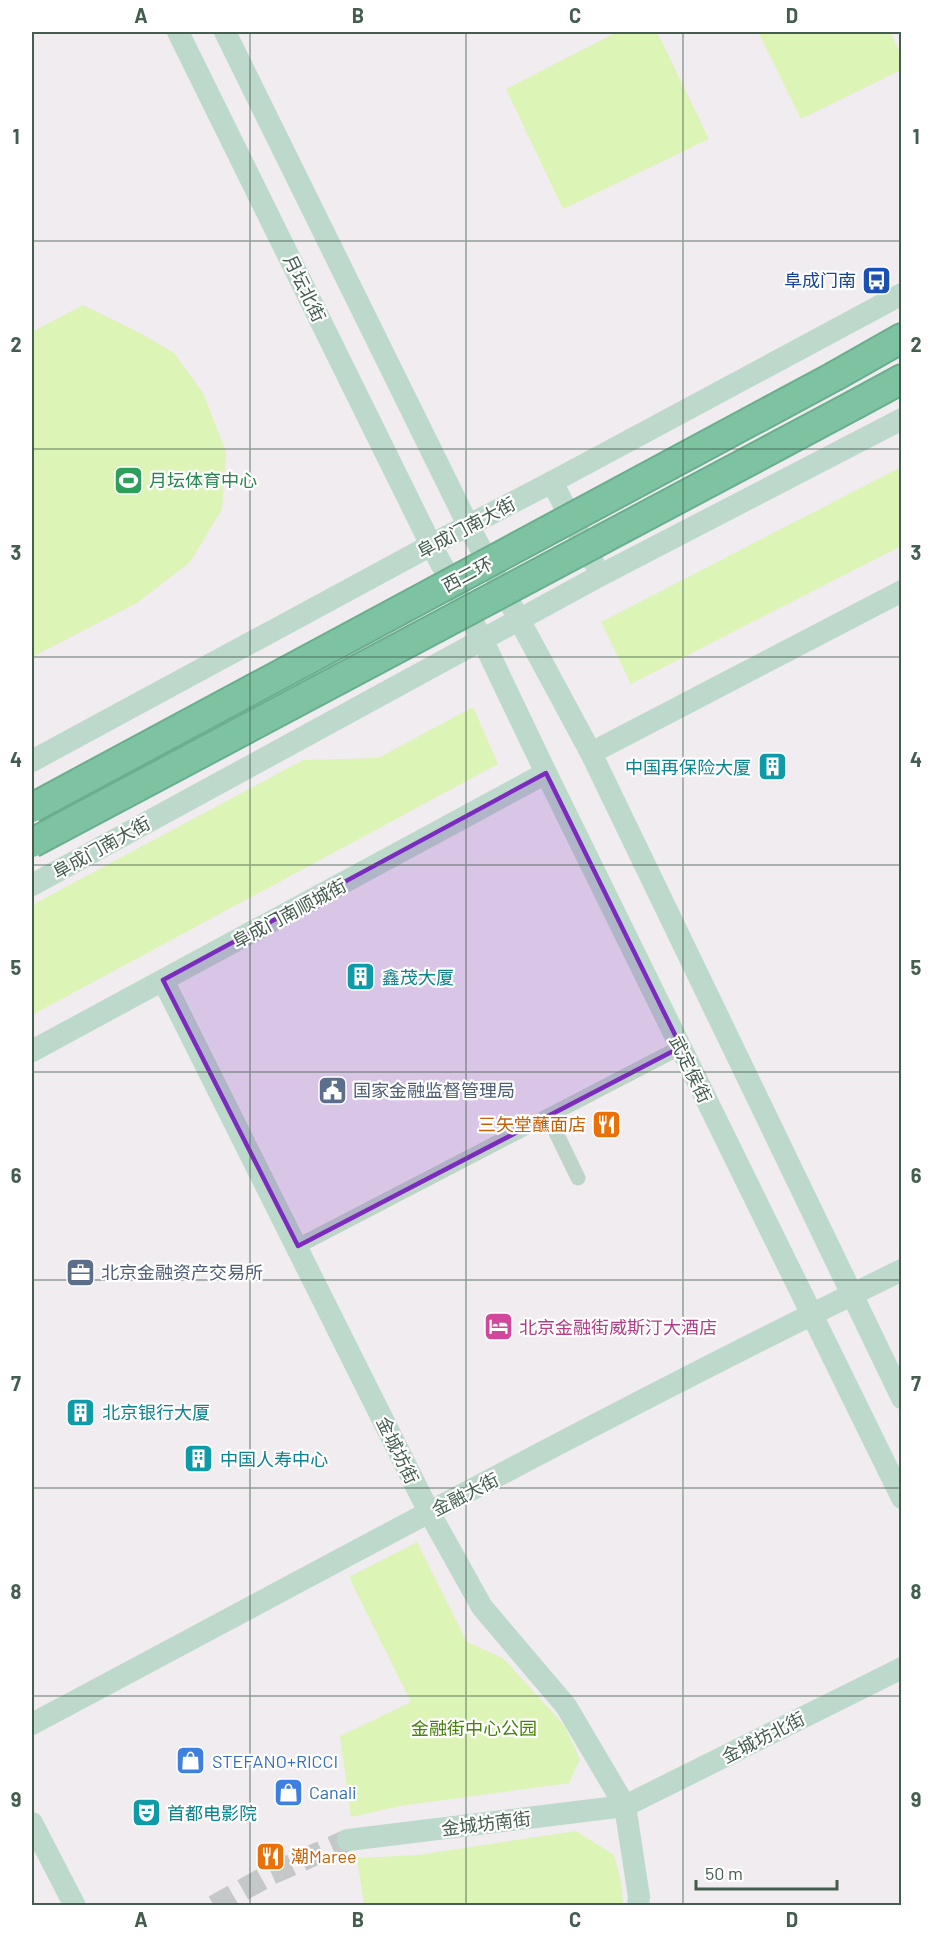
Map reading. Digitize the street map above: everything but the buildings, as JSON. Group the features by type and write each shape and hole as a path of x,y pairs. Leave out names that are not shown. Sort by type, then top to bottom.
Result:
{"highway":[{"name":"西二环","path":"32,808 902,338"},
{"name":"西二环","path":"32,843 902,379"}],"street":[{"name":"月坛北街","path":"178,32 431,545 483,639"},
{"path":"225,32 468,525 591,753 902,1398"},
{"name":"阜成门南大街","path":"32,761 902,294"},
{"name":"阜成门南大街","path":"32,885 601,574 902,419"},
{"path":"552,483 601,574"},
{"path":"591,753 902,591"},
{"name":"武定侯街","path":"483,639 546,774 902,1498"},
{"name":"阜成门南顺城街","path":"32,1051 546,774"},
{"name":"金城坊街","path":"164,980 429,1512 482,1607 566,1706 625,1806 639,1897 638,1905"},
{"path":"298,1246 681,1047"},
{"path":"548,1116 578,1178"},
{"name":"金融大街","path":"32,1724 429,1512 851,1294 902,1270"},
{"name":"金城坊北街","path":"625,1806 902,1668"},
{"name":"金城坊南街","path":"348,1840 625,1806"},
{"path":"32,1823 75,1905"}],"highlighted area":[{"path":"546,773 681,1047 298,1246 163,980"}],"green space":[{"path":"617,32 657,32 709,139 563,209 506,89"},
{"path":"758,32 890,32 901,54 901,70 801,119"},
{"name":"月坛体育中心","path":"83,305 142,334 174,353 203,393 226,452 222,509 190,562 137,603 32,657 32,332"},
{"path":"901,467 901,546 631,684 601,622"},
{"path":"473,707 498,764 32,1015 32,905 303,760 378,758"},
{"name":"金融街中心公园","path":"417,1542 467,1642 503,1658 564,1725 580,1759 569,1783 400,1806 351,1817 340,1736 411,1702 349,1577"},
{"path":"576,1831 614,1855 621,1882 623,1905 364,1905 357,1858 418,1855"}],"tunnel":[{"path":"214,1906 271,1874 348,1840"}],"place":[{"name":"阜成门南","path":"877,280"},
{"name":"月坛体育中心","path":"128,480"},
{"name":"中国再保险大厦","path":"772,767"},
{"name":"鑫茂大厦","path":"361,977"},
{"name":"国家金融监督管理局","path":"332,1090"},
{"name":"三矢堂蘸面店","path":"607,1124"},
{"name":"北京金融资产交易所","path":"80,1272"},
{"name":"北京金融街威斯汀大酒店","path":"498,1327"},
{"name":"北京银行大厦","path":"81,1412"},
{"name":"中国人寿中心","path":"199,1459"},
{"name":"STEFANO+RICCI","path":"191,1761"},
{"name":"Canali","path":"288,1792"},
{"name":"首都电影院","path":"146,1813"},
{"name":"潮Maree","path":"270,1856"}]}
